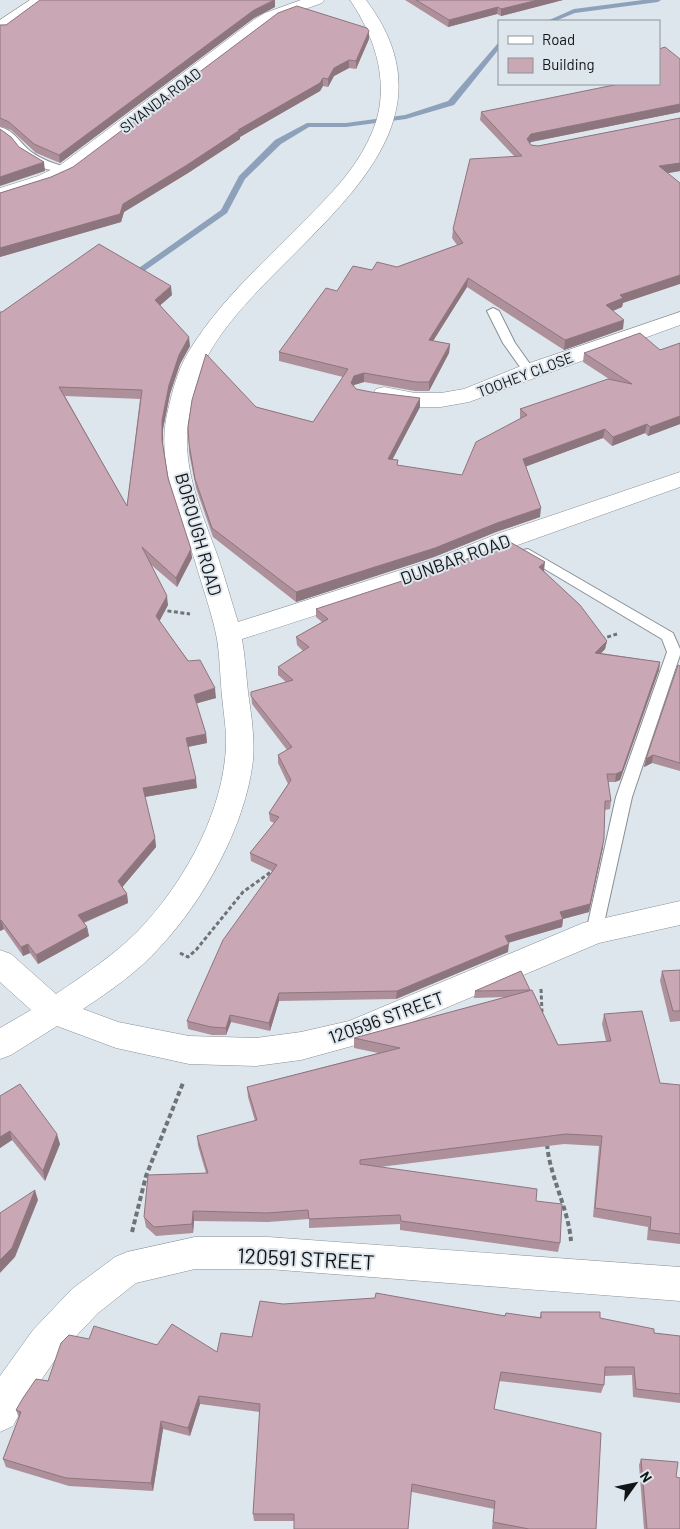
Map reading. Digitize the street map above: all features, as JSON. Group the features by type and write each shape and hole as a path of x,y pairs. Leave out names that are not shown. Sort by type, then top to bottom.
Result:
{"street":[{"path":"0,27 41,0"},
{"name":"SIYANDA ROAD","path":"0,194 45,180 66,170 261,22 270,16 315,0"},
{"name":"BOROUGH ROAD","path":"0,1045 98,983 131,956 160,926 181,898 208,854 233,788 239,759 239,727 226,625 208,562 187,504 177,457 176,428 188,372 202,347 220,321 340,196 364,166 385,125 390,79 389,66 382,45 362,1"},
{"name":"TOOHEY CLOSE","path":"364,391 415,400 441,400 469,395 529,371 680,318"},
{"name":"DUNBAR ROAD","path":"226,625 444,565 506,540 680,479"},
{"name":"120596 STREET","path":"53,1011 116,1035 188,1050 256,1052 301,1046 352,1034 594,932 680,913"},
{"path":"0,963 53,1011"},
{"name":"120591 STREET","path":"0,1413 11,1392 46,1342 85,1301 127,1268 195,1253 268,1253 680,1284"}],"lane":[{"path":"0,130 18,142 25,152 36,159 50,167 66,170"},
{"path":"493,311 509,343 529,371"},
{"path":"506,540 668,636 674,652 624,796 594,932"}],"path":[{"path":"154,608 226,625"},
{"path":"596,640 648,625"},
{"path":"149,938 188,957 216,928 243,892 280,866"},
{"path":"540,956 542,1017"},
{"path":"127,1268 134,1213 161,1137 184,1081 188,1050"},
{"path":"547,1140 547,1159 554,1185 570,1223 573,1277"}],"building":[{"path":"40,0 274,0 254,10 59,155 34,144 9,122 0,118 0,25 6,25"},
{"path":"416,0 538,0 501,9 498,7 449,20"},
{"path":"297,6 367,28 369,31 356,61 349,60 334,68 328,79 323,78 320,83 238,130 240,130 123,204 120,214 0,248 0,193 51,177 73,167 278,13"},
{"path":"665,47 680,59 680,104 531,134 527,139 531,145 538,146 680,118 680,163 659,166 680,183 680,275 620,295 623,298 606,305 624,320 565,340 468,278 429,340 450,344 429,382 416,382 364,373 354,376 351,383 356,389 420,398 388,459 398,460 397,465 462,475 476,442 527,415 520,409 608,379 632,384 584,353 640,333 660,350 680,343 680,416 650,427 647,424 613,437 605,429 523,459 541,508 497,523 435,548 296,592 212,528 195,479 188,427 192,400 206,354 256,407 313,422 348,369 279,352 326,288 337,291 353,266 372,270 377,262 397,267 463,243 453,229 470,159 522,156 481,112 614,85 660,85 660,49"},
{"path":"0,129 11,137 19,147 44,162 0,177"},
{"path":"99,244 171,286 155,300 189,337 179,355 169,385 162,420 162,440 168,478 191,549 176,578 142,547 167,596 156,616 188,661 200,660 215,688 194,695 206,734 186,738 196,779 143,788 155,838 118,881 127,894 78,915 87,927 36,955 28,944 21,947 0,921 0,312","holes":["59,387 142,390 127,506"]},
{"path":"510,542 545,562 539,567 580,605 607,641 595,653 660,662 622,771 616,774 607,774 611,801 605,801 604,839 590,904 560,912 563,919 505,936 509,944 397,991 279,993 269,1023 230,1015 226,1028 211,1027 187,1021 223,940 277,865 250,853 279,817 269,813 291,780 278,755 292,747 251,696 251,692 293,680 278,667 309,647 296,637 328,619 316,609 454,564"},
{"path":"678,665 680,666 680,763 653,755 646,759"},
{"path":"680,970 680,1011 673,1011 662,971"},
{"path":"521,971 530,990 475,991"},
{"path":"532,990 558,1045 611,1041 604,1014 642,1011 660,1083 680,1085 680,1234 650,1230 651,1217 595,1208 602,1136 566,1134 360,1160 360,1164 537,1189 536,1201 562,1204 560,1243 401,1221 400,1215 309,1219 308,1210 267,1213 193,1211 192,1224 154,1227 144,1217 148,1175 208,1173 197,1136 257,1120 247,1087 400,1048 354,1038"},
{"path":"20,1084 57,1134 43,1171 10,1131 0,1137 0,1096"},
{"path":"35,1190 12,1248 0,1260 0,1213"},
{"path":"376,1293 505,1316 506,1313 541,1318 541,1312 600,1312 600,1318 654,1329 654,1333 680,1336 680,1394 636,1389 634,1367 605,1367 604,1385 501,1372 494,1409 601,1433 596,1529 529,1529 493,1522 495,1501 412,1484 408,1529 294,1529 294,1514 253,1514 260,1404 199,1396 188,1428 161,1421 151,1483 66,1478 3,1459 21,1412 16,1410 36,1379 48,1381 61,1343 69,1335 89,1339 94,1326 157,1345 172,1324 217,1352 221,1333 252,1337 260,1301 283,1304 375,1298"},
{"path":"641,1459 678,1462 676,1477 680,1478 680,1529 647,1529"}],"waterway":[{"path":"552,20 574,11 658,0"},
{"path":"130,277 224,211 242,178 278,142 307,125 346,125 406,117 451,103 498,45"}]}
